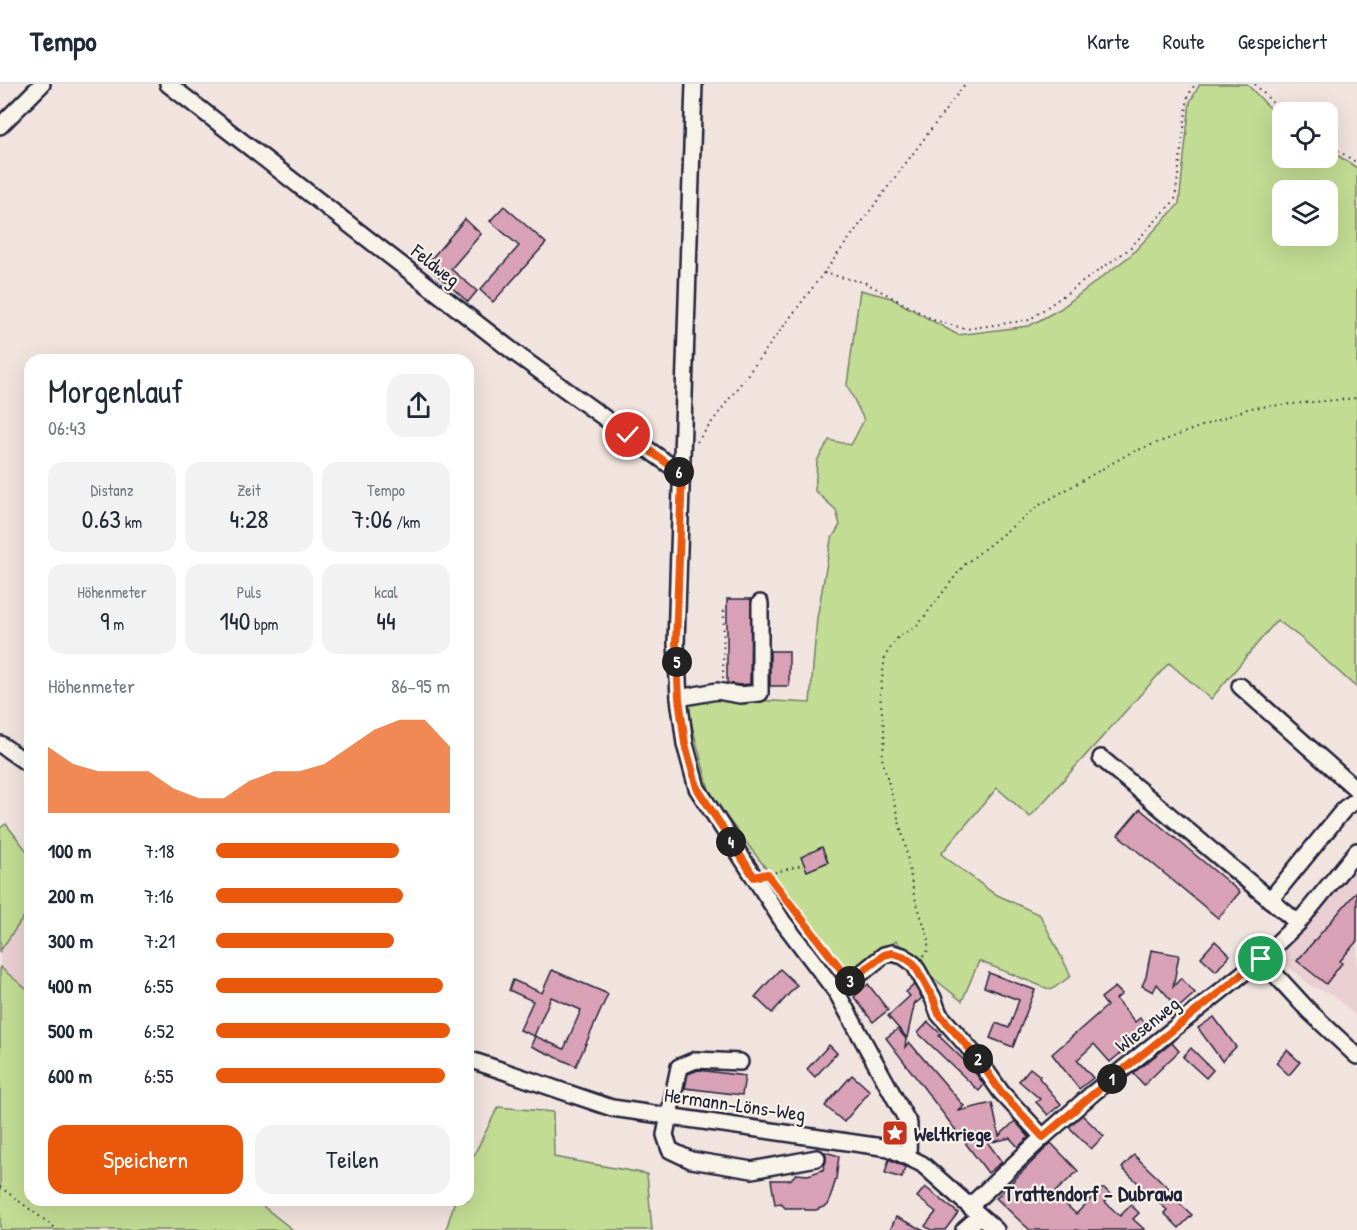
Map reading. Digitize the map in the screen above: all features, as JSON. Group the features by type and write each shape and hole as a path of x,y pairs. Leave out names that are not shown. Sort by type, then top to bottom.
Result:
{"street":[{"path":"0,126 42,84"},
{"name":"Feldweg","path":"168,84 519,356 682,468"},
{"path":"694,84 676,643 679,698 685,744 697,788 783,922 837,993 909,1124 908,1156"},
{"path":"679,698 717,691 740,695 760,693 760,603"},
{"path":"1240,686 1357,790"},
{"path":"0,744 24,761"},
{"path":"1101,758 1298,923"},
{"path":"1270,900 1345,808 1357,800"},
{"name":"Wiesenweg","path":"964,1230 975,1211 1043,1137 1261,959 1352,868 1357,851"},
{"path":"837,993 884,955 892,953 903,956 914,964 939,1014 975,1055 1001,1092 1043,1137"},
{"path":"1261,959 1308,1010 1357,1056"},
{"path":"740,1062 696,1060 679,1067 665,1135 670,1150 692,1160 752,1170 817,1158"},
{"name":"Hermann-Löns-Weg","path":"474,1061 612,1108 889,1148 922,1164 996,1230"}],"path":[{"path":"697,443 965,84"},
{"path":"824,273 866,283 934,320 966,329 1029,320 1130,249 1174,200 1188,96 1195,84"},
{"path":"1255,84 1272,102"},
{"path":"1338,151 1357,163"},
{"path":"914,964 927,953 929,940 914,895 905,844 882,758 885,738 880,695 885,656 898,637 918,625 964,565 1038,506 1130,453 1250,408 1357,398"},
{"path":"717,691 723,680 724,609"},
{"path":"774,883 767,874 802,865"},
{"path":"781,892 850,981"},
{"path":"0,1187 24,1205"},
{"path":"26,1206 58,1230"}],"shaded area":[{"path":"1357,859 1357,1017 1334,996 1311,986 1276,955"},
{"path":"24,917 24,987 0,967 0,951"}],"green space":[{"path":"1200,84 1247,84 1272,110 1272,168 1338,168 1338,156 1357,168 1357,688 1301,638 1277,620 1211,699 1169,663 1030,817 997,788 941,854 993,893 1040,915 1071,976 1051,990 979,961 962,1001 922,969 896,941 849,976 711,797 688,711 691,700 717,698 810,703 817,618 831,540 840,525 836,510 815,491 817,461 829,440 851,445 864,420 847,385 860,290 891,298 958,335 1029,326 1060,309 1131,255 1179,204 1190,102"},
{"path":"6,824 24,847 24,917 0,951 0,828"},
{"path":"0,967 24,987 24,1206 264,1206 293,1230 0,1230"},
{"path":"498,1107 553,1112 554,1157 647,1174 652,1230 446,1230 453,1206 474,1206 474,1155"}],"building":[{"path":"504,206 546,243 493,302 480,290 519,246 490,221"},
{"path":"465,219 481,234 451,269 477,291 468,302 426,265"},
{"path":"727,599 751,599 750,684 727,683"},
{"path":"770,651 789,651 789,686 770,686"},
{"path":"1140,809 1240,892 1218,918 1118,835"},
{"path":"822,847 828,862 807,871 801,857"},
{"path":"1357,891 1357,941 1340,961 1342,963 1326,984 1297,961"},
{"path":"1215,941 1230,955 1216,971 1201,957"},
{"path":"1151,950 1179,955 1173,987 1181,978 1195,993 1178,1008 1157,984 1153,992 1142,986"},
{"path":"780,969 797,985 772,1013 755,997"},
{"path":"552,970 608,994 576,1066 531,1046 535,1036 564,1049 581,1010 551,997 534,1036 520,1030 533,1001 509,990 513,980 542,993"},
{"path":"989,973 1035,990 1013,1047 990,1038 996,1023 1009,1028 1019,1000 984,987"},
{"path":"868,984 888,1010 873,1022 854,997"},
{"path":"914,985 922,998 916,1003 915,1001 907,1038 888,1016 910,996 906,992"},
{"path":"1115,987 1122,994 1116,999 1135,1022 1140,1018 1149,1029 1110,1062 1094,1044 1077,1060 1093,1078 1079,1089 1052,1054 1107,1006 1101,998"},
{"path":"1214,1017 1236,1047 1222,1061 1198,1028"},
{"path":"928,1022 972,1068 984,1085 979,1091 918,1033"},
{"path":"898,1029 906,1039 905,1047 909,1042 964,1106 959,1111 992,1103 999,1136 1015,1121 1029,1137 1018,1147 1010,1138 988,1143 1002,1162 988,1173 886,1038"},
{"path":"1172,1043 1179,1051 1144,1085 1133,1073"},
{"path":"829,1045 837,1053 815,1077 807,1069"},
{"path":"1191,1048 1213,1070 1206,1078 1183,1057"},
{"path":"1287,1050 1300,1062 1289,1075 1276,1063"},
{"path":"1030,1068 1040,1076 1039,1078 1061,1104 1048,1115 1036,1102 1040,1099 1019,1081"},
{"path":"698,1070 745,1076 742,1095 685,1088 688,1074"},
{"path":"852,1075 870,1091 844,1122 825,1106"},
{"path":"1082,1115 1104,1136 1091,1149 1069,1127"},
{"path":"1051,1143 1078,1171 1054,1193 1076,1214 1101,1189 1105,1189 1111,1195 1105,1202 1120,1216 1131,1205 1139,1213 1133,1219 1145,1230 1030,1230 1020,1221 996,1198"},
{"path":"825,1152 839,1156 836,1179 828,1205 816,1210 805,1210 804,1208 785,1208 781,1203 775,1204 771,1180 790,1180 796,1174 808,1175 823,1170 826,1161"},
{"path":"1134,1155 1177,1196 1175,1199 1192,1215 1179,1228 1164,1213 1167,1210 1122,1168"},
{"path":"889,1159 905,1167 902,1178 885,1173"},
{"path":"925,1187 958,1213 945,1230 931,1230 925,1226 936,1212 917,1197"},
{"path":"896,1217 924,1230 890,1230"}],"place":[{"name":"Weltkriege","path":"895,1133"}],"district":[{"name":"Trattendorf - Dubrawa","path":"1093,1193"}],"route":[{"path":"628,435 682,474 676,643 679,698 685,744 697,788 754,877 767,874 850,981 884,955 892,953 903,956 914,964 939,1014 975,1055 1001,1092 1043,1137 1261,959"}]}
